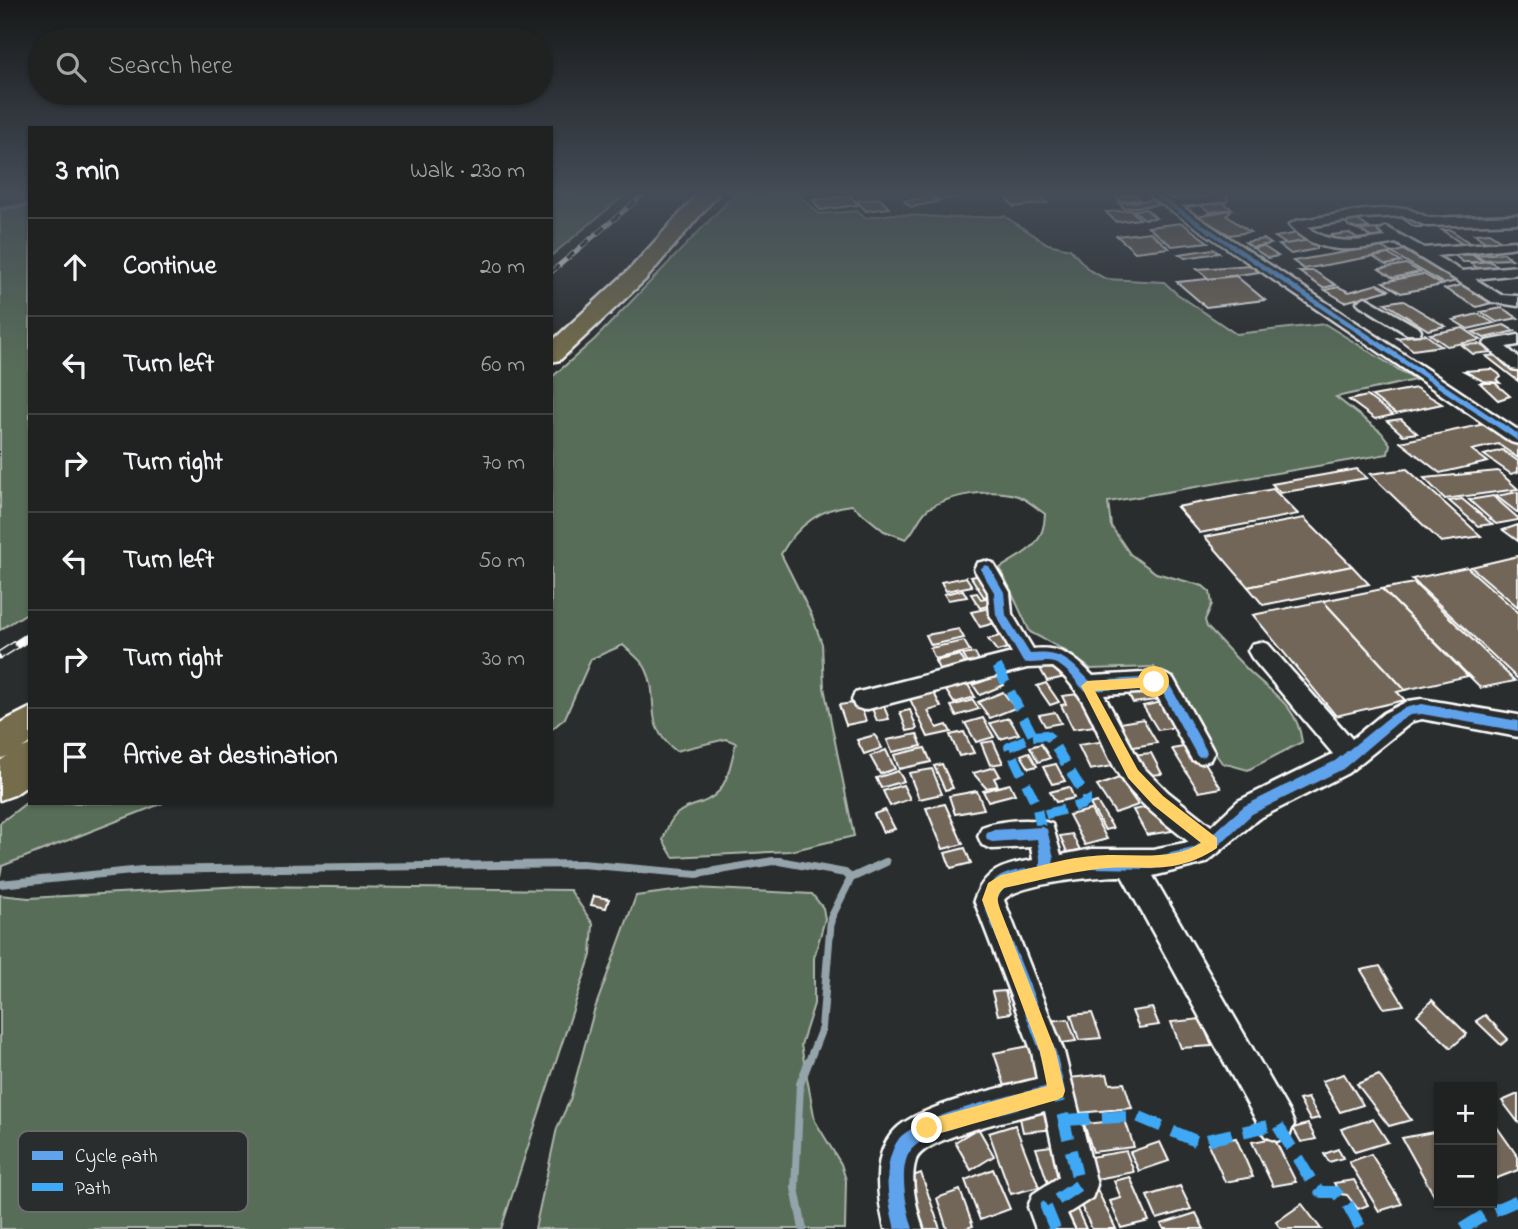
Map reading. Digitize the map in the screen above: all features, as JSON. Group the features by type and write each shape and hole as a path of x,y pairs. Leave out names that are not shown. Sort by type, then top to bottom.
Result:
{"highway":[{"path":"553,325 630,251"},
{"path":"553,353 638,274 658,251"},
{"path":"0,743 28,724"},
{"path":"0,783 28,763"}],"street":[{"path":"1244,251 1337,309 1512,428"},
{"path":"1419,253 1434,251"},
{"path":"1419,253 1497,299 1518,301"},
{"path":"1458,276 1518,270"},
{"path":"1337,309 1373,300 1413,331"},
{"path":"1518,340 1492,344 1518,365"},
{"path":"985,569 999,592 1001,615 1027,659"},
{"path":"1259,651 1350,755"},
{"path":"864,700 1027,659 1049,656 1060,658 1087,686 1133,774 1145,789 1208,841"},
{"path":"1087,686 1159,682 1164,685 1201,752"},
{"path":"1055,1229 1046,1207 1079,1185 1048,1052 989,900 993,888 1046,858 1153,863 1196,854 1208,841 1248,810 1319,776 1408,711 1422,709 1518,726"},
{"path":"992,836 1042,833 1046,858"},
{"path":"1130,863 1278,1124"},
{"path":"904,1229 897,1161 905,1143 927,1128 1057,1091"}],"green space":[{"path":"0,251 28,251 28,612 0,630"},
{"path":"680,251 1072,251 1089,270 1106,279 1164,282 1236,334 1325,324 1415,380 1336,397 1381,432 1390,444 1388,454 1108,502 1111,526 1130,554 1156,573 1203,586 1210,592 1212,604 1205,620 1207,627 1288,708 1299,729 1302,742 1248,770 1222,763 1154,667 1091,669 1064,650 1030,632 1000,568 1025,553 1037,541 1044,525 1045,514 1021,497 996,493 972,494 937,504 928,509 906,539 884,531 852,505 840,507 810,520 794,535 781,554 812,616 822,644 824,687 854,836 790,851 673,857 663,840 668,826 681,811 711,798 719,791 728,774 736,743 726,739 676,751 665,741 655,721 652,691 646,669 623,645 591,659 565,718 553,728 553,376 595,339"},
{"path":"28,802 28,805 158,805 2,866 0,876 0,823"},
{"path":"243,886 570,890 593,924 591,955 501,1229 0,1229 0,895 29,898"},
{"path":"696,888 812,894 823,908 825,919 814,958 814,1004 801,1045 815,1121 841,1164 846,1180 845,1229 535,1229 557,1128 570,1100 594,1011 636,896"}],"building":[{"path":"1197,251 1219,253 1185,258 1179,254"},
{"path":"1258,251 1271,251 1278,256 1268,258"},
{"path":"1349,251 1392,253 1304,269 1293,261"},
{"path":"1405,251 1457,281 1444,284 1392,253"},
{"path":"1504,253 1512,259 1483,260 1476,255"},
{"path":"1388,254 1401,262 1386,265 1373,257"},
{"path":"1453,254 1474,255 1483,262 1463,262"},
{"path":"1490,261 1501,269 1483,272 1470,263"},
{"path":"1406,264 1420,272 1393,278 1379,269"},
{"path":"1250,265 1259,272 1209,279 1197,269"},
{"path":"1298,271 1314,271 1336,285 1323,288"},
{"path":"1423,274 1442,285 1401,293 1383,282"},
{"path":"1236,276 1265,300 1206,307 1177,282"},
{"path":"1378,284 1389,290 1345,302 1325,290 1339,287 1349,292"},
{"path":"1462,285 1495,302 1477,307 1445,289"},
{"path":"1402,300 1445,326 1428,330 1385,303"},
{"path":"1502,308 1518,318 1497,322 1481,312"},
{"path":"1478,314 1494,323 1468,329 1453,320"},
{"path":"1504,325 1515,331 1484,338 1473,332"},
{"path":"1463,328 1481,340 1447,346 1430,334"},
{"path":"1425,334 1441,346 1413,350 1397,338"},
{"path":"1479,344 1491,352 1473,354 1462,345"},
{"path":"1500,355 1518,368 1518,381 1486,356"},
{"path":"1492,369 1501,377 1497,380 1500,383 1483,381 1464,371"},
{"path":"1480,383 1495,383 1510,396 1498,400"},
{"path":"1416,388 1442,404 1396,414 1372,396"},
{"path":"1367,396 1393,415 1375,419 1349,400"},
{"path":"1401,419 1417,433 1403,435 1387,421"},
{"path":"1489,423 1518,443 1518,458 1498,444 1472,450 1488,462 1440,473 1400,442"},
{"path":"1502,450 1518,461 1518,472 1511,474 1484,455"},
{"path":"1357,469 1367,478 1280,493 1272,484"},
{"path":"1407,469 1481,536 1441,542 1370,474"},
{"path":"1498,471 1518,489 1445,499 1424,478"},
{"path":"1273,489 1298,514 1200,533 1177,507"},
{"path":"1518,492 1518,513 1496,496"},
{"path":"1493,496 1518,520 1496,524 1469,500"},
{"path":"1462,499 1492,524 1478,526 1449,501"},
{"path":"1304,518 1352,566 1248,587 1205,537"},
{"path":"1518,525 1518,541 1503,530"},
{"path":"1518,556 1518,607 1471,567"},
{"path":"1352,566 1369,584 1263,605 1248,587"},
{"path":"1467,567 1518,612 1518,679 1412,579"},
{"path":"985,574 998,593 984,597 971,577"},
{"path":"966,577 972,586 946,591 941,582"},
{"path":"1414,583 1515,681 1481,688 1382,589"},
{"path":"1382,589 1468,676 1405,690 1323,601"},
{"path":"963,590 967,597 948,600 944,594"},
{"path":"977,593 981,599 991,597 995,604 980,608 971,594"},
{"path":"1323,601 1405,690 1397,692 1405,700 1336,716 1253,615"},
{"path":"994,607 1003,621 980,627 971,612"},
{"path":"959,629 964,638 931,645 926,635"},
{"path":"1007,634 1016,646 997,651 988,639"},
{"path":"964,641 970,651 935,659 930,648"},
{"path":"975,653 983,667 971,669 963,655"},
{"path":"960,655 969,670 943,677 935,661"},
{"path":"1060,661 1069,676 1047,681 1038,665"},
{"path":"997,676 1004,685 980,695 973,685"},
{"path":"967,683 975,697 954,703 945,689"},
{"path":"1046,683 1059,702 1050,705 1037,686"},
{"path":"1155,684 1164,699 1133,703 1125,688"},
{"path":"933,691 941,707 928,711 937,728 947,725 951,732 928,737 909,697"},
{"path":"1003,692 1015,708 990,718 978,702"},
{"path":"1086,693 1102,725 1073,729 1061,705 1066,704 1062,696"},
{"path":"881,699 889,719 877,721 869,701"},
{"path":"973,700 979,709 956,716 951,706"},
{"path":"1167,701 1183,726 1158,730 1143,706"},
{"path":"859,702 866,721 846,725 839,705"},
{"path":"910,710 917,729 907,731 900,712"},
{"path":"1055,712 1061,723 1045,726 1039,715"},
{"path":"983,718 994,737 976,742 965,723"},
{"path":"1009,718 1019,734 1000,739 990,723"},
{"path":"1143,719 1157,743 1128,748 1114,724"},
{"path":"964,732 974,753 959,756 950,735"},
{"path":"917,734 922,746 892,752 887,740"},
{"path":"875,735 882,748 864,754 857,740"},
{"path":"993,741 1003,763 990,765 981,743"},
{"path":"1106,741 1118,765 1090,770 1078,745"},
{"path":"1041,744 1050,758 1038,762 1030,747"},
{"path":"1194,745 1221,788 1199,792 1172,749"},
{"path":"925,748 931,762 899,769 894,755"},
{"path":"886,750 895,769 880,774 870,756"},
{"path":"1029,752 1037,766 1029,768 1021,755"},
{"path":"1151,753 1162,774 1141,776 1131,755"},
{"path":"942,764 953,788 945,790 934,766"},
{"path":"1056,764 1065,781 1052,784 1043,767"},
{"path":"995,767 1000,776 994,778 998,786 986,788 973,773"},
{"path":"932,769 942,794 919,799 909,773"},
{"path":"898,771 904,781 881,788 876,778"},
{"path":"1119,778 1138,805 1115,813 1097,786"},
{"path":"1010,784 1015,794 988,801 983,791"},
{"path":"903,785 910,799 890,806 883,791"},
{"path":"1069,787 1074,798 1056,802 1050,792"},
{"path":"977,791 984,809 955,814 949,796"},
{"path":"1097,802 1113,828 1105,830 1090,804"},
{"path":"945,804 963,844 943,849 926,808"},
{"path":"1158,805 1172,831 1147,835 1133,810"},
{"path":"885,810 895,829 883,832 874,814"},
{"path":"1091,810 1107,839 1085,845 1069,815"},
{"path":"1072,834 1080,850 1067,852 1060,836"},
{"path":"965,848 971,863 951,868 945,853"},
{"path":"594,896 609,899 606,908 591,905"},
{"path":"1380,966 1404,1005 1384,1008 1361,970"},
{"path":"1005,991 1011,1013 998,1015 992,992"},
{"path":"1432,1000 1467,1034 1451,1048 1417,1015"},
{"path":"1152,1008 1159,1025 1139,1028 1132,1011"},
{"path":"1092,1013 1101,1038 1079,1040 1071,1015"},
{"path":"1485,1015 1508,1039 1501,1045 1476,1021"},
{"path":"1068,1019 1076,1041 1055,1044 1047,1021"},
{"path":"1201,1019 1212,1046 1181,1048 1171,1022"},
{"path":"1034,1045 1047,1081 1006,1089 994,1053"},
{"path":"1107,1074 1110,1084 1124,1083 1132,1108 1068,1114 1058,1079"},
{"path":"1344,1074 1363,1105 1340,1112 1322,1081"},
{"path":"1379,1075 1411,1120 1389,1126 1357,1084"},
{"path":"1518,1094 1518,1122 1502,1101"},
{"path":"1308,1098 1319,1118 1310,1120 1299,1100"},
{"path":"1050,1106 1056,1129 1023,1132 1018,1109"},
{"path":"1373,1119 1388,1142 1355,1152 1341,1129"},
{"path":"1125,1120 1134,1147 1093,1152 1084,1124"},
{"path":"1308,1124 1316,1139 1301,1142 1293,1128"},
{"path":"1015,1125 1039,1187 1011,1194 989,1133"},
{"path":"1497,1127 1518,1157 1518,1170 1497,1178"},
{"path":"978,1128 994,1156 971,1170 955,1142"},
{"path":"1434,1132 1434,1195 1402,1138"},
{"path":"1236,1138 1253,1177 1225,1182 1208,1144"},
{"path":"1274,1138 1296,1182 1273,1186 1252,1142"},
{"path":"1160,1142 1169,1161 1139,1171 1130,1152"},
{"path":"1058,1145 1069,1179 1048,1183 1036,1148"},
{"path":"1338,1149 1343,1158 1329,1162 1324,1154"},
{"path":"1126,1151 1134,1172 1091,1180 1084,1158"},
{"path":"1371,1154 1402,1204 1379,1211 1349,1162"},
{"path":"993,1169 1010,1209 980,1220 965,1180"},
{"path":"921,1173 940,1229 922,1229 905,1179"},
{"path":"1130,1177 1149,1221 1121,1228 1110,1201 1121,1198 1114,1181"},
{"path":"1354,1180 1368,1205 1358,1209 1347,1195 1340,1194 1334,1183"},
{"path":"1095,1185 1116,1229 1092,1229 1075,1193"},
{"path":"1180,1186 1191,1209 1157,1219 1147,1196"},
{"path":"960,1190 973,1226 947,1229 937,1198"},
{"path":"1302,1204 1321,1229 1281,1229 1276,1222"},
{"path":"1075,1205 1086,1229 1064,1229 1057,1213"},
{"path":"1196,1213 1204,1229 1164,1229 1161,1224"}],"waterway":[{"path":"0,884 142,870 582,864 697,874 773,861"},
{"path":"779,861 845,873 851,878"},
{"path":"763,862 788,862"},
{"path":"851,878 886,862"},
{"path":"803,1229 795,1188 800,1084 822,1028 831,918 851,878"}],"railway":[{"path":"553,270 576,251"},
{"path":"0,655 28,637"}],"marked path":[{"path":"997,666 1033,736 1009,747 1036,804 1042,833"},
{"path":"1033,736 1046,735 1050,738 1086,797 1086,802 1081,805 1039,816"},
{"path":"1055,1229 1046,1207 1079,1185 1057,1091"},
{"path":"1065,1120 1137,1116 1198,1142 1277,1124 1315,1187 1321,1192 1335,1192 1348,1205 1361,1229"},
{"path":"1462,1229 1488,1213 1518,1200"}],"cycle path":[{"path":"1240,251 1518,438"},
{"path":"985,569 999,592 1001,615 1027,659 1056,658 1087,686 1159,682 1164,685 1201,752"},
{"path":"992,836 1042,833 1047,858 1046,872 1092,862 1153,863 1196,854 1248,810 1339,765 1393,720 1408,711 1422,709 1518,726"},
{"path":"904,1229 897,1197 896,1174 900,1153 905,1144 914,1136 952,1120 1057,1091 1048,1052 989,900 997,886 1012,878 1046,872"}],"route":[{"path":"927,1128 1057,1091 1048,1052 989,900 993,888 1001,882 1092,862 1110,860 1153,863 1196,854 1212,843 1158,801 1133,774 1087,686 1154,682"}]}
